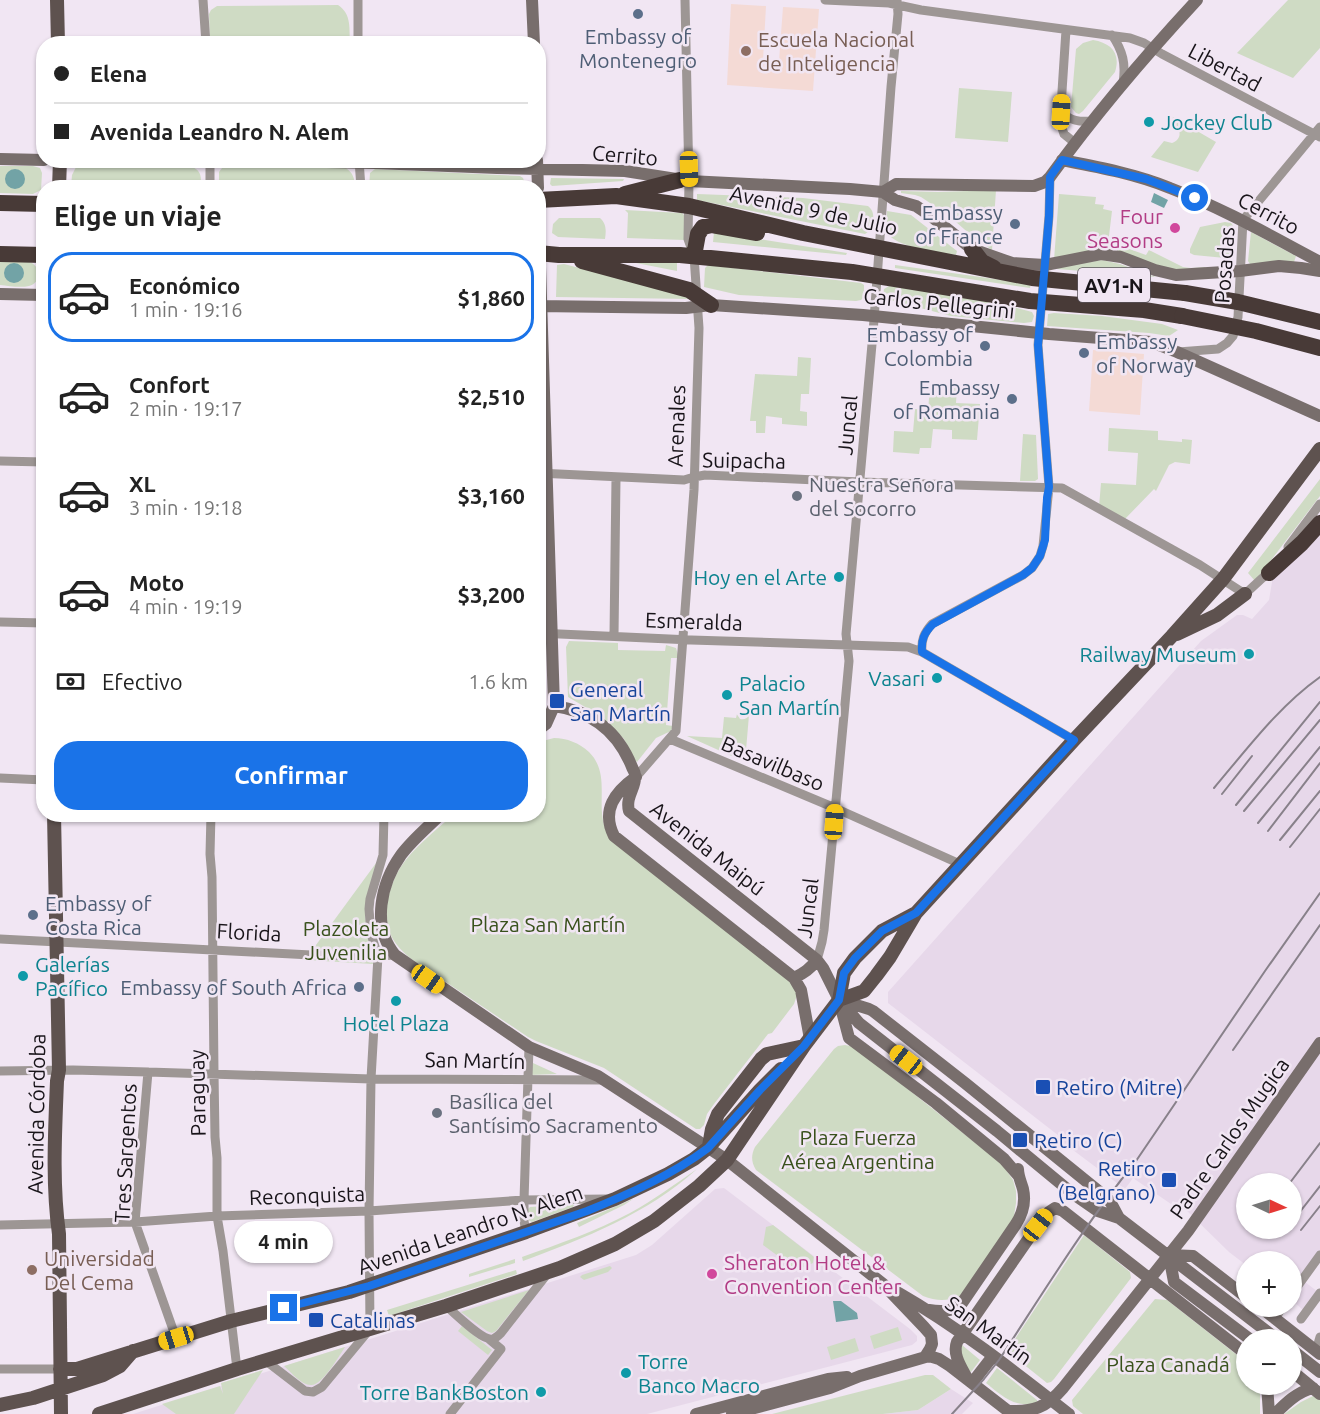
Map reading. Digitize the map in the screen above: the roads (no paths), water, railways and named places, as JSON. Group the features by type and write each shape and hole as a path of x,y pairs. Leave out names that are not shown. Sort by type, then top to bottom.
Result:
{"highway":[{"path":"616,196 684,181"},
{"name":"Avenida 9 de Julio","path":"546,201 616,196 689,206 803,233 997,270 1044,272"},
{"path":"0,203 36,204"},
{"path":"694,256 699,230 708,225 765,234 803,233"},
{"path":"972,249 982,262 997,270"},
{"path":"0,254 36,255"},
{"path":"546,254 694,256 877,276 1041,302"},
{"path":"559,255 689,290 701,302"},
{"name":"AV1-N","path":"1044,272 1185,292 1320,322"},
{"name":"AV1-N","path":"1041,302 1144,310 1182,316 1256,331 1320,348"},
{"path":"1269,573 1320,523"}],"main road":[{"path":"57,0 58,36"},
{"path":"532,0 534,36"},
{"path":"1050,177 1152,48 1197,0"},
{"path":"0,159 36,160"},
{"name":"Cerrito","path":"1062,160 1146,179 1195,198 1243,220 1320,262"},
{"name":"Cerrito","path":"546,166 625,171 684,181 883,192 896,184 1034,186 1045,182 1050,177"},
{"name":"Avenida 9 de Julio","path":"883,192 895,200 922,210 972,249 1044,272 1101,254 1121,257 1167,274 1240,272 1279,266 1320,271"},
{"path":"0,294 36,295"},
{"name":"Carlos Pellegrini","path":"546,306 701,302 1151,342 1320,416"},
{"path":"99,1414 237,1369 446,1306 577,1261 654,1221 690,1194 727,1160 807,1042 839,1000 864,991 890,957 916,913 1223,579 1320,449"},
{"path":"546,522 553,633 554,706 546,724"},
{"path":"1172,636 1217,615 1245,594"},
{"name":"Avenida Maipú","path":"554,706 576,710 612,733 629,759 636,777 627,804 629,811 817,960 839,1000"},
{"name":"Arenales","path":"611,827 608,818 612,802 622,787 636,777"},
{"path":"629,811 620,816 611,827 618,839 794,978 801,990 807,1042"},
{"name":"Avenida Córdoba","path":"54,822 59,1070 55,1149 55,1214 58,1234 61,1414"},
{"path":"433,822 405,850 388,879 382,900 381,921 384,936 395,955 529,1047 604,1080"},
{"path":"916,913 882,931 855,958 844,973 839,1000 849,1038 936,1103 1008,1162 1018,1175"},
{"path":"794,978 812,968 817,960"},
{"path":"839,1000 859,1023 1072,1193 1098,1211 1119,1218 1264,1329"},
{"path":"839,1000 873,1011 1083,1178 1111,1203 1119,1218"},
{"path":"708,1148 718,1114 761,1059 767,1054 807,1042"},
{"name":"Avenida Leandro N. Alem","path":"0,1406 103,1375 120,1366 134,1351 231,1321 369,1286 615,1199 668,1174 708,1148 807,1042"},
{"name":"Padre Carlos Mugica","path":"1051,1400 1073,1376 1194,1222 1320,1043"},
{"name":"San Martín","path":"604,1080 727,1160 883,1284 931,1335 933,1340 925,1357"},
{"path":"998,1154 1011,1155 1020,1150"},
{"path":"929,1310 943,1311 955,1308 962,1303 1022,1216 1024,1193 1018,1175 1020,1150"},
{"path":"970,1382 955,1352 956,1345 1045,1215 1057,1208 1064,1211 1236,1346"},
{"path":"1169,1255 1193,1256 1236,1289"},
{"path":"1169,1255 1174,1282 1236,1329"},
{"name":"San Martín","path":"883,1284 929,1310 1069,1414"},
{"path":"962,1334 970,1292"},
{"path":"1273,1317 1318,1352"},
{"path":"60,1369 77,1369 134,1351"},
{"path":"732,1414 830,1388 860,1376 929,1356 939,1359 1010,1412 1031,1410 1051,1400"},
{"path":"970,1382 993,1356"},
{"path":"1302,1358 1320,1372"},
{"path":"696,1414 828,1379 860,1376"},
{"path":"1302,1379 1316,1391"},
{"path":"1275,1414 1298,1393 1316,1391"},
{"path":"1267,1395 1269,1414"}],"street":[{"path":"203,0 205,36"},
{"path":"358,0 358,36"},
{"name":"Arenales","path":"636,777 676,731 694,477 701,302 694,256 688,239 689,206 684,181 685,0"},
{"path":"825,0 909,7 917,0"},
{"name":"Juncal","path":"817,960 824,930 849,661 846,634 898,6"},
{"name":"Libertad","path":"909,7 1136,40 1318,133"},
{"path":"1066,30 1060,122 1062,131 1075,143"},
{"path":"1112,35 1124,57 1123,84"},
{"path":"1061,112 1074,121 1092,122"},
{"name":"Posadas","path":"1178,352 1218,349 1225,345 1235,332 1238,317 1243,220 1318,133"},
{"path":"1050,177 1039,333 1049,487 1045,540 1040,556 1032,568 1023,575 933,624 922,640 922,652 1074,740"},
{"path":"0,461 36,462"},
{"name":"Suipacha","path":"546,474 684,480 705,475 1062,488 1223,579 1245,594"},
{"path":"614,636 616,478"},
{"path":"1245,594 1269,573 1320,504"},
{"path":"0,622 36,623"},
{"name":"Esmeralda","path":"546,633 908,647 922,652"},
{"name":"Basavilbaso","path":"670,739 835,808 960,864"},
{"path":"0,778 36,780"},
{"name":"Paraguay","path":"211,822 217,1216 237,1369"},
{"path":"266,1361 305,1391 313,1392 322,1387 370,1329 371,1079 378,956 371,934 369,909 383,855 384,822"},
{"name":"Florida","path":"0,939 213,950 395,955"},
{"path":"526,1232 524,1200 529,1047"},
{"name":"San Martín","path":"0,1071 214,1073 371,1079 604,1080"},
{"name":"Tres Sargentos","path":"148,1072 135,1222 176,1338"},
{"name":"Reconquista","path":"0,1225 135,1222 217,1216 369,1211 524,1200 615,1199"},
{"path":"1302,1280 1320,1254"},
{"path":"489,1339 495,1339 499,1335 550,1271"},
{"path":"1301,1319 1320,1293"},
{"path":"446,1306 501,1349 450,1414"},
{"path":"1318,1352 1320,1337"},
{"path":"0,1369 60,1369"}],"railway":[{"path":"1214,788 1277,715 1320,677"},
{"path":"1236,805 1320,702"},
{"path":"1244,811 1320,720"},
{"path":"1258,823 1320,747"},
{"path":"1222,794 1252,756"},
{"path":"1268,831 1320,763"},
{"path":"1280,840 1320,791"},
{"path":"1290,847 1320,809"},
{"path":"952,1414 999,1360 1082,1234 1136,1161 1320,893"},
{"path":"1233,1050 1320,925"},
{"path":"1297,1173 1320,1143"},
{"path":"1302,1209 1320,1186"},
{"path":"1302,1229 1320,1206"}],"place":[{"name":"Embassy of Montenegro","path":"638,14"},
{"name":"Escuela Nacional de Inteligencia","path":"746,51"},
{"name":"Jockey Club","path":"1149,122"},
{"name":"Embassy of France","path":"1015,224"},
{"name":"Four Seasons","path":"1175,228"},
{"name":"Embassy of Colombia","path":"985,346"},
{"name":"Embassy of Norway","path":"1084,353"},
{"name":"Embassy of Romania","path":"1012,399"},
{"name":"Nuestra Señora del Socorro","path":"797,496"},
{"name":"Hoy en el Arte","path":"839,577"},
{"name":"Railway Museum","path":"1249,654"},
{"name":"Vasari","path":"937,678"},
{"name":"Palacio San Martín","path":"727,695"},
{"name":"General San Martín","path":"557,701"},
{"name":"Embassy of Costa Rica","path":"33,915"},
{"name":"Galerías Pacífico","path":"23,976"},
{"name":"Embassy of South Africa","path":"359,987"},
{"name":"Hotel Plaza","path":"396,1001"},
{"name":"Retiro (Mitre)","path":"1043,1087"},
{"name":"Basílica del Santísimo Sacramento","path":"437,1113"},
{"name":"Retiro (C)","path":"1020,1140"},
{"name":"Retiro (Belgrano)","path":"1169,1180"},
{"name":"Universidad Del Cema","path":"32,1270"},
{"name":"Sheraton Hotel & Convention Center","path":"712,1274"},
{"name":"Catalinas","path":"316,1320"},
{"name":"Torre Banco Macro","path":"626,1373"},
{"name":"Torre BankBoston","path":"541,1392"}],"park label":[{"name":"Plaza San Martín","path":"548,924"},
{"name":"Plazoleta Juvenilia","path":"346,940"},
{"name":"Plaza Fuerza Aérea Argentina","path":"858,1149"},
{"name":"Plaza Canadá","path":"1168,1364"}]}
